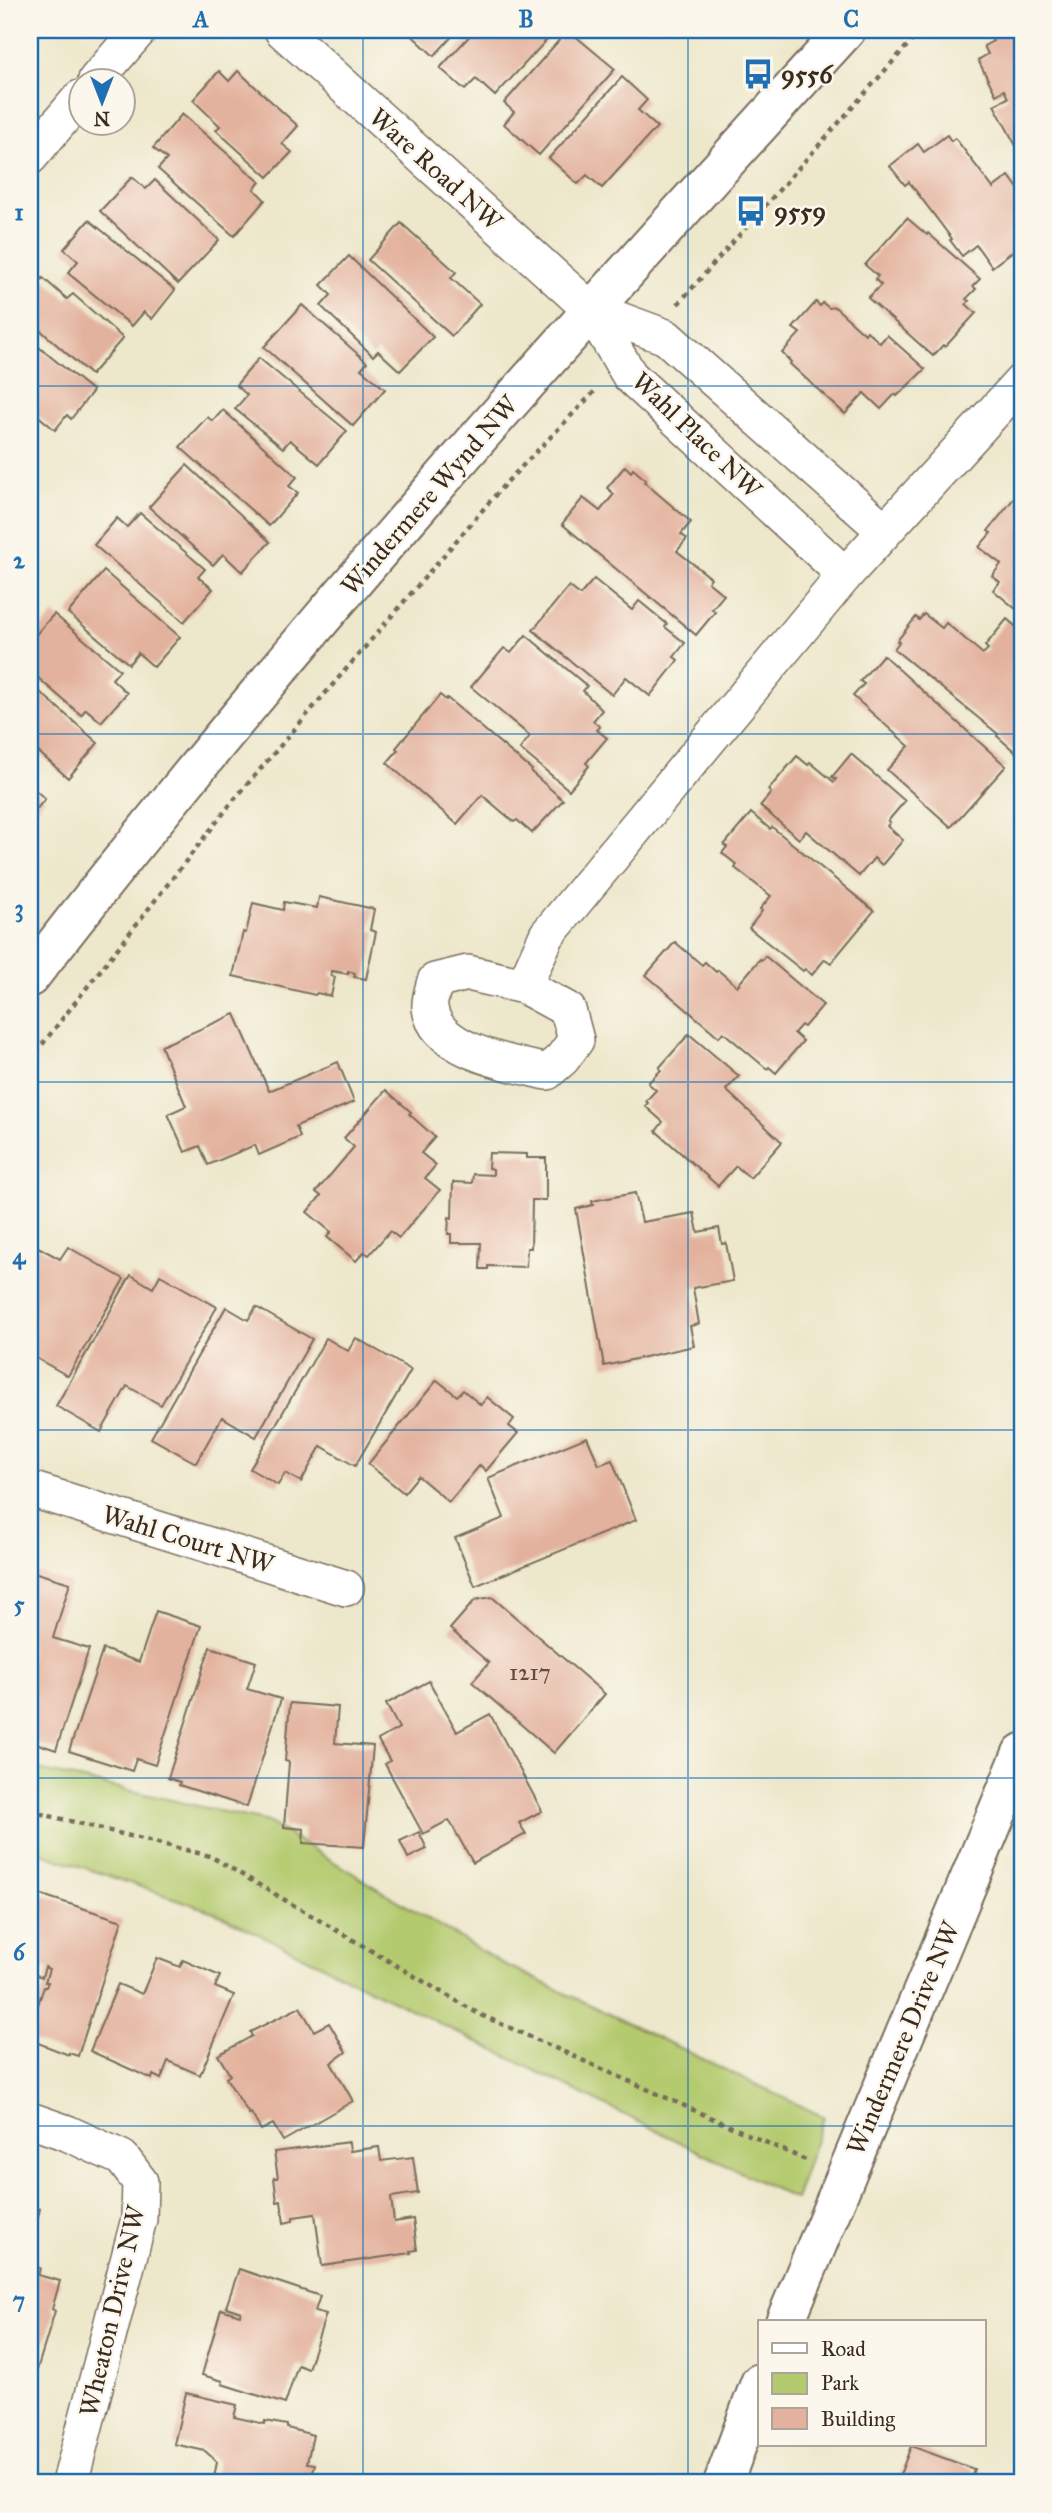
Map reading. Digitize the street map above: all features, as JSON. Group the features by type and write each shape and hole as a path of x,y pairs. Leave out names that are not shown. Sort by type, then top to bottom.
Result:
{"street":[{"path":"108,66 139,30"},
{"name":"Ware Road NW","path":"282,30 590,309"},
{"name":"Windermere Wynd NW","path":"30,977 141,833 293,651 590,309 846,30"},
{"path":"30,157 66,115"},
{"name":"Wahl Place NW","path":"590,309 666,337 886,531"},
{"name":"Wahl Place NW","path":"590,309 630,376 845,575"},
{"path":"524,986 547,935 845,575 1022,381"},
{"name":"Wahl Court NW","path":"30,1489 346,1588"},
{"name":"Windermere Drive NW","path":"786,2320 1022,1753"},
{"name":"Wheaton Drive NW","path":"30,2120 67,2133 122,2158 140,2182 138,2219 70,2483"},
{"path":"723,2483 758,2388"}],"path":[{"path":"651,332 704,276 921,30"},
{"path":"30,1060 233,800 504,485 623,361"},
{"path":"30,1811 210,1856 479,2014 845,2178"}],"green space":[{"path":"30,1768 268,1822 498,1961 824,2117 795,2199 214,1912 30,1849"}],"building":[{"path":"406,30 458,30 434,56"},
{"path":"475,30 556,30 495,96 476,79 465,90 440,68"},
{"path":"568,30 615,69 539,155 504,124 514,112 504,103"},
{"path":"1022,30 1022,157 994,105 1008,98 1004,90 996,95 978,60 988,54 984,46 993,41 988,31"},
{"path":"219,71 229,81 238,71 298,126 282,144 292,152 268,177 216,130 220,126 193,100"},
{"path":"622,77 647,100 638,110 657,127 602,188 587,175 578,184 549,158"},
{"path":"182,114 260,182 254,189 265,200 234,236 158,169 167,159 153,148"},
{"path":"947,135 951,141 955,138 993,188 1009,176 1022,194 1022,244 992,267 976,245 962,256 909,182 905,185 890,166 918,144 924,152"},
{"path":"132,177 146,189 155,180 219,240 178,284 100,211"},
{"path":"907,218 980,279 973,286 976,289 966,299 969,301 966,304 976,313 945,347 943,345 933,356 868,298 881,285 875,279 878,276 865,265"},
{"path":"89,220 175,290 152,319 144,312 132,326 68,273 78,261 64,249"},
{"path":"401,223 456,272 451,278 480,304 452,336 368,260"},
{"path":"349,256 433,337 400,371 378,351 373,356 321,306 331,295 321,285"},
{"path":"43,278 67,299 73,294 123,338 91,375 30,321 30,293"},
{"path":"816,302 820,306 823,303 829,308 835,307 865,334 867,331 880,343 887,335 925,369 881,409 864,393 845,414 790,364 782,353 800,333 793,328"},
{"path":"302,305 367,362 361,369 385,389 353,426 264,347"},
{"path":"30,340 93,391 71,419 67,415 55,430 30,409"},
{"path":"259,358 347,431 319,464 290,440 283,448 235,409 247,395 236,385"},
{"path":"223,410 297,477 289,486 298,493 269,526 180,447 207,417 213,421"},
{"path":"187,465 270,542 242,572 223,554 213,565 149,507"},
{"path":"625,466 646,480 644,482 691,522 681,534 687,539 677,551 711,578 708,582 724,595 712,609 715,612 696,635 562,524 583,498 600,511 614,494 607,488"},
{"path":"1015,497 1022,503 1022,614 993,590 1000,582 992,576 1001,564 979,547"},
{"path":"140,513 205,569 198,577 213,589 184,622 94,545 117,518 127,527"},
{"path":"104,571 180,637 154,667 138,653 129,664 68,613"},
{"path":"594,579 632,610 639,601 685,643 674,657 678,660 650,696 626,677 612,695 533,630 569,586 580,595"},
{"path":"54,614 120,670 112,679 127,693 101,722 86,709 81,715 30,671 30,641"},
{"path":"924,614 942,628 946,623 983,654 988,649 985,646 1007,619 1022,632 1022,758 997,736 998,734 894,649 916,617 919,620"},
{"path":"526,635 587,686 583,691 602,710 593,721 600,727 597,730 607,738 586,763 589,766 569,790 520,749 530,736 471,687 504,648 511,653"},
{"path":"883,655 1006,766 951,827 887,770 909,746 853,696 864,684 860,681"},
{"path":"30,683 98,743 68,778 35,749 30,755"},
{"path":"440,695 532,770 531,772 563,800 532,833 517,820 514,822 482,795 457,824 387,763 398,750 396,748"},
{"path":"851,754 905,801 888,821 890,822 887,826 903,840 882,865 874,858 859,876 806,831 799,839 760,806 771,793 768,790 797,756 808,765 810,762 834,782 836,779 832,777"},
{"path":"30,785 45,799 30,817"},
{"path":"751,813 770,829 772,827 874,911 831,963 825,959 812,975 805,969 803,971 749,928 771,896 735,868 737,865 722,853 727,847 724,845"},
{"path":"319,897 374,909 370,930 376,932 366,979 354,977 355,973 348,971 348,974 332,971 331,976 335,977 331,996 317,993 315,995 233,976 253,903 283,910 284,902 317,908"},
{"path":"675,942 702,965 705,962 737,986 765,956 823,1005 804,1027 801,1025 794,1033 803,1041 776,1073 769,1067 767,1069 723,1032 719,1037 646,975"},
{"path":"235,1014 269,1091 338,1062 354,1102 296,1126 300,1137 259,1155 255,1145 208,1165 200,1146 185,1152 168,1114 186,1106 161,1046"},
{"path":"689,1034 739,1076 726,1090 782,1142 750,1178 736,1166 718,1186 656,1131 663,1122 645,1106 656,1090 648,1083"},
{"path":"386,1090 435,1137 421,1153 436,1165 425,1178 440,1190 399,1238 390,1231 369,1255 364,1252 356,1261 327,1237 331,1232 307,1212 321,1196 316,1192 354,1147 344,1138"},
{"path":"489,1153 527,1154 527,1158 546,1158 546,1200 532,1200 531,1248 527,1248 526,1267 488,1266 488,1269 480,1269 481,1243 451,1243 451,1234 448,1234 449,1217 452,1218 453,1182 472,1183 473,1174 493,1175 493,1169 488,1168"},
{"path":"635,1193 642,1222 694,1213 698,1232 719,1228 722,1244 726,1243 733,1281 693,1288 699,1324 690,1326 694,1346 604,1366 576,1209 593,1205 592,1201"},
{"path":"38,1247 60,1259 68,1247 124,1279 68,1376 34,1357 30,1365 30,1261"},
{"path":"131,1275 153,1288 160,1275 217,1307 161,1405 127,1386 101,1432 56,1406"},
{"path":"226,1307 248,1320 256,1307 312,1339 256,1437 222,1417 196,1463 151,1438"},
{"path":"326,1338 348,1351 356,1338 411,1370 355,1466 321,1446 301,1482 285,1473 278,1485 250,1469"},
{"path":"437,1380 457,1396 463,1390 481,1405 487,1397 514,1419 509,1426 518,1433 486,1471 480,1465 449,1502 418,1476 404,1493 368,1464"},
{"path":"587,1437 599,1465 612,1460 636,1520 475,1586 455,1538 504,1518 488,1478"},
{"path":"30,1571 70,1583 53,1638 89,1649 56,1750 30,1741"},
{"path":"492,1597 605,1694 554,1753 472,1682 489,1663 450,1629 475,1600"},
{"path":"156,1611 201,1626 155,1765 136,1759 132,1771 69,1751 103,1649 139,1662"},
{"path":"210,1647 256,1662 247,1689 281,1699 247,1807 179,1785 180,1782 168,1778"},
{"path":"429,1681 457,1732 490,1714 542,1811 519,1823 526,1834 473,1863 449,1820 423,1834 385,1764 390,1761 378,1740 399,1728 386,1704"},
{"path":"290,1703 338,1707 335,1743 373,1746 364,1847 303,1843 304,1829 284,1827 289,1762 285,1761"},
{"path":"419,1832 427,1849 408,1858 400,1841"},
{"path":"30,1891 122,1921 78,2056 30,2040 35,2020 33,2019 48,1982 45,1982 49,1969 45,1967 42,1977 30,1973"},
{"path":"157,1958 180,1967 183,1960 220,1976 215,1987 234,1995 200,2075 168,2061 161,2079 153,2075 152,2079 90,2051 118,1984 142,1994"},
{"path":"300,2007 314,2031 329,2023 346,2052 331,2063 353,2101 283,2141 273,2124 261,2130 226,2078 230,2075 218,2055 252,2036 250,2032"},
{"path":"349,2142 350,2151 379,2147 381,2161 413,2157 418,2193 391,2197 394,2222 413,2219 417,2250 322,2266 315,2214 293,2217 293,2221 284,2223 281,2201 277,2202 274,2178 278,2178 274,2152"},
{"path":"30,2206 40,2209 30,2249"},
{"path":"31,2266 40,2268 38,2275 60,2281 52,2309 55,2311 37,2370 30,2367"},
{"path":"239,2269 320,2296 315,2311 326,2314 308,2369 298,2365 285,2404 202,2375 221,2309 240,2315 241,2312 226,2307"},
{"path":"186,2393 237,2405 234,2417 265,2424 265,2421 287,2425 287,2428 313,2435 307,2463 315,2464 310,2483 213,2483 217,2462 214,2459 205,2451 174,2444"},
{"path":"911,2446 974,2469 969,2483 897,2483"}],"place":[{"name":"9556","path":"758,74"},
{"name":"9559","path":"751,211"}]}
